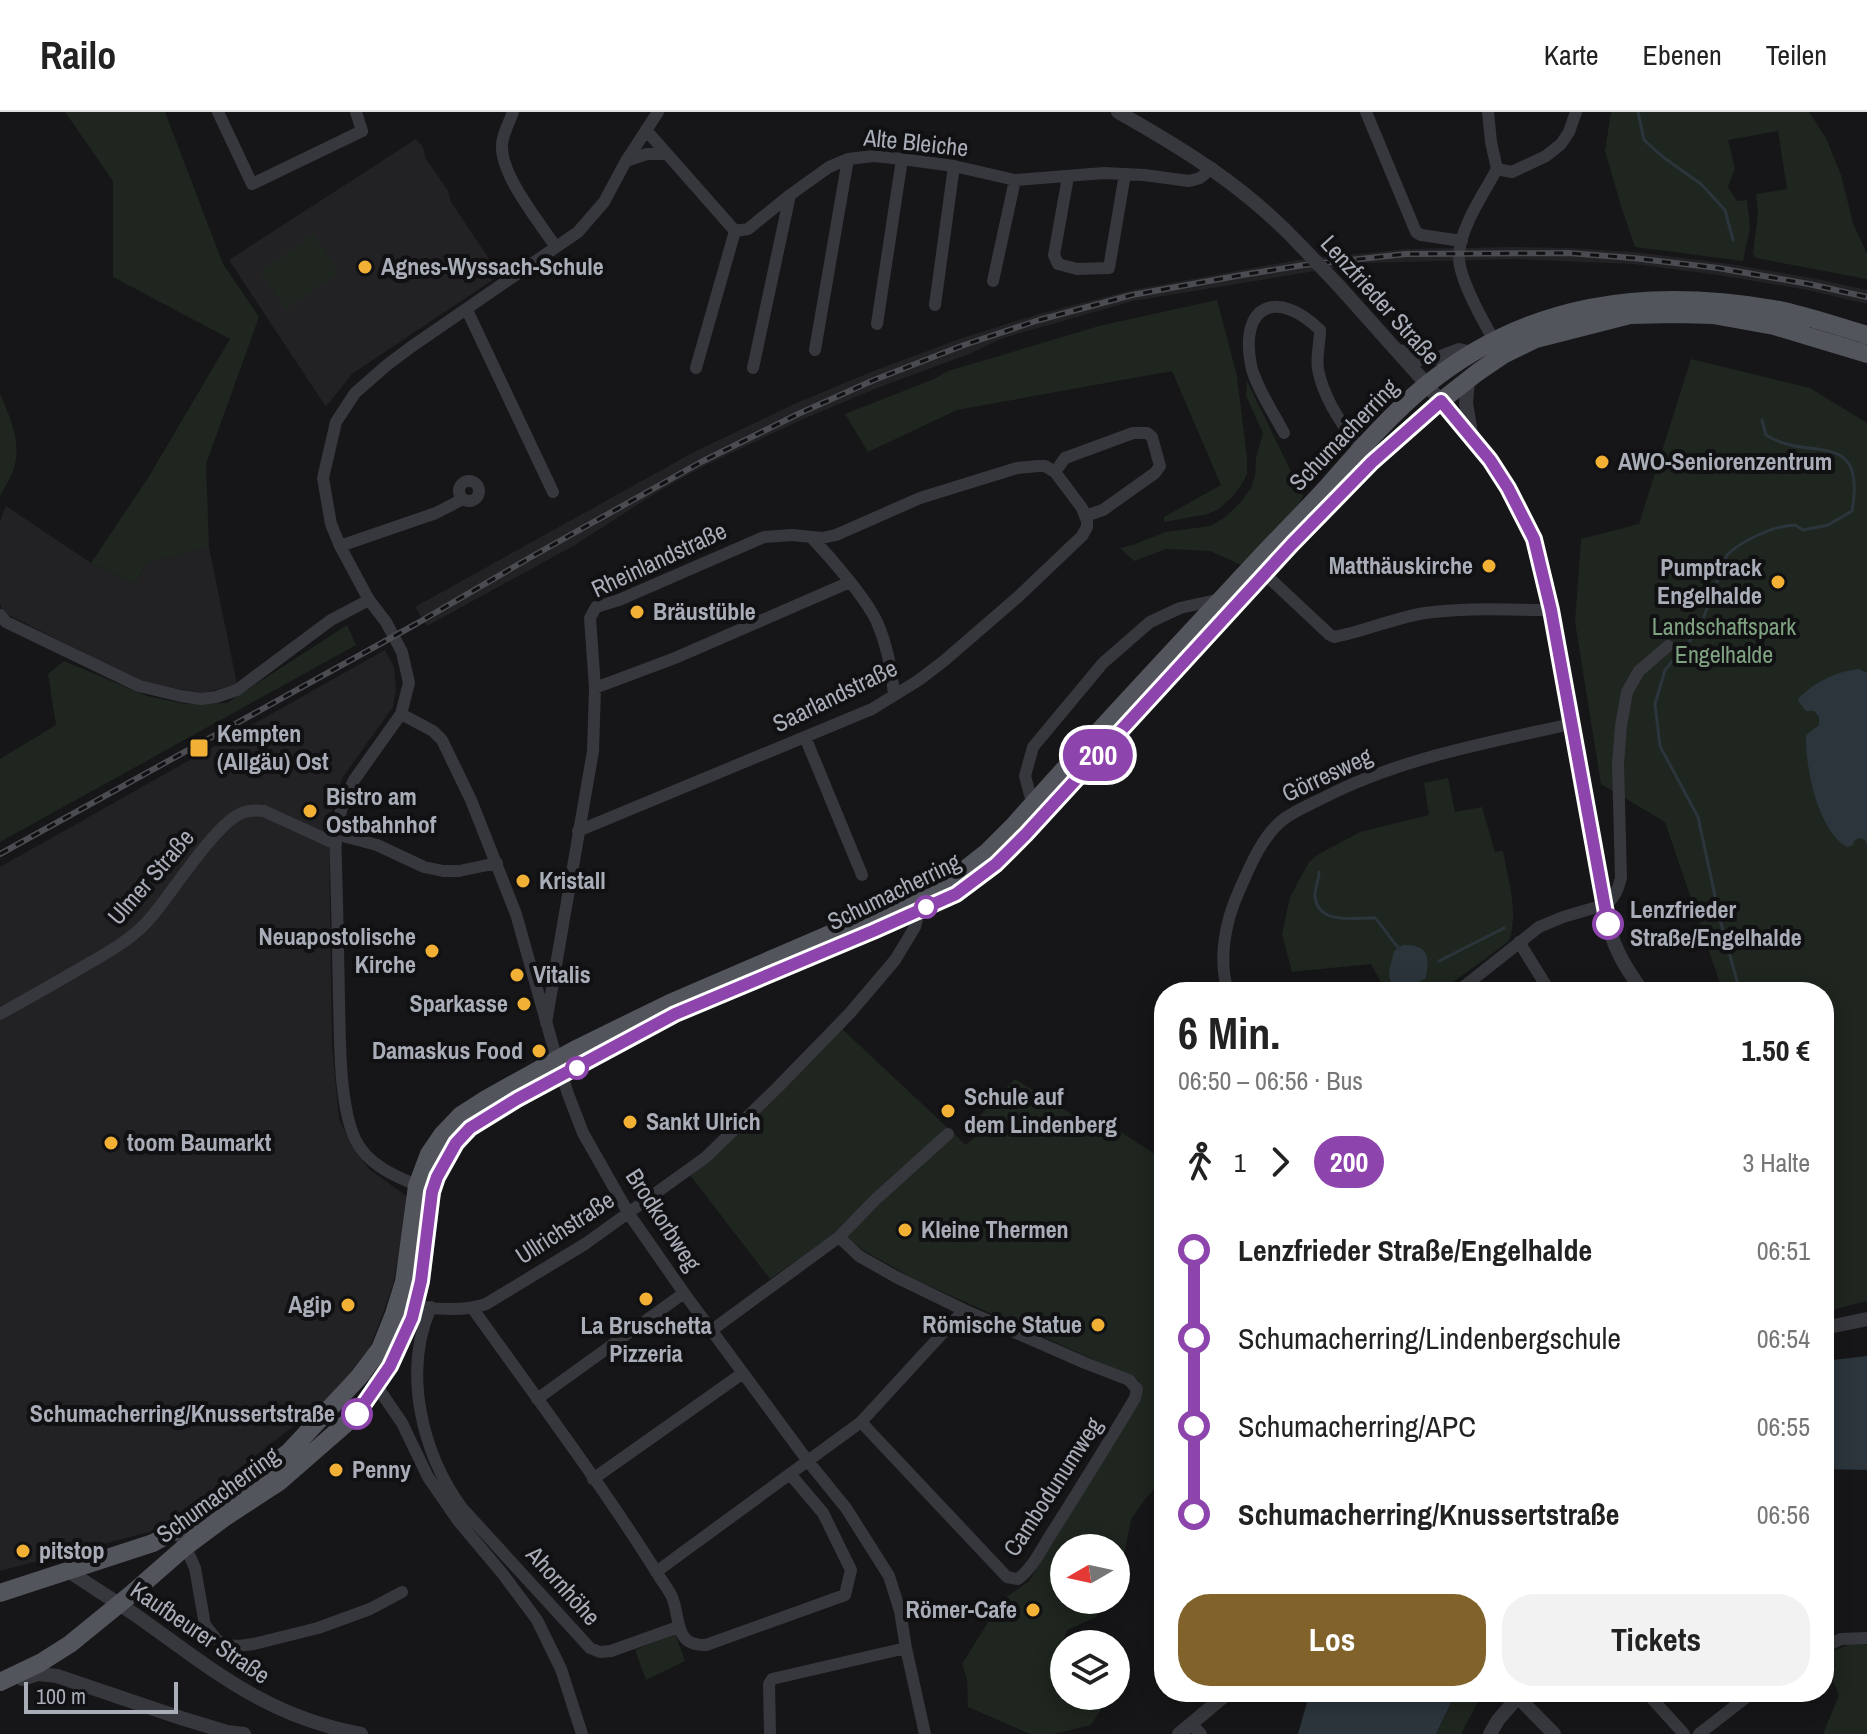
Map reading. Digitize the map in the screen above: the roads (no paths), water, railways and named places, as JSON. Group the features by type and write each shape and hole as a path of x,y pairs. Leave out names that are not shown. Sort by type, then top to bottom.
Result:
{"main road":[{"name":"Schumacherring","path":"3,1681 70,1644 119,1605 181,1538 289,1452 371,1378 380,1349 415,1305 404,1282 424,1189 437,1177 456,1143 470,1128 517,1099 559,1067 871,925 919,911 956,894 996,864 1372,462 1527,326 1587,308 1627,301 1712,300 1777,310 1867,335"},
{"name":"Schumacherring","path":"890,917 968,867 1006,834 1361,449 1427,385 1472,353 1630,315 1675,314 1713,315 1774,326 1867,354"},
{"name":"Schumacherring","path":"0,1593 153,1543 181,1538"}],"street":[{"path":"218,112 252,184 362,131 356,112"},
{"path":"513,112 501,145 505,166 556,247"},
{"path":"424,1189 393,1175 364,1153 355,1139 346,1111 340,1041 336,839 342,807 354,780 401,714 409,683 402,652 340,546 331,524 323,478 336,422 355,393 411,347 578,232 604,202 658,112"},
{"name":"Lenzfrieder Straße","path":"1118,112 1177,145 1256,202 1339,286 1490,460 1530,528 1545,577 1604,905 1613,944 1636,982"},
{"path":"1366,112 1416,232 1462,241"},
{"path":"1488,112 1497,169 1478,200 1459,254 1463,276 1499,348"},
{"path":"1497,169 1512,172 1546,156 1561,144 1576,112"},
{"path":"646,130 735,231 696,368"},
{"path":"626,161 647,154 667,154"},
{"name":"Alte Bleiche","path":"735,231 748,229 829,167 848,159 874,156 902,159 954,166 1015,180 1104,173 1189,181 1200,178 1212,168"},
{"path":"815,350 848,159"},
{"path":"877,324 902,159"},
{"path":"935,305 954,166"},
{"path":"1068,177 1054,255 1058,264 1077,269 1109,268 1125,174"},
{"path":"993,281 1015,180"},
{"path":"753,368 790,195"},
{"path":"1284,433 1251,370 1248,338 1256,316 1264,309 1277,306 1286,307 1320,330 1319,370 1324,387 1336,412 1361,449"},
{"path":"467,310 553,492"},
{"path":"1396,350 1421,359 1438,358 1459,350 1472,353"},
{"path":"1468,380 1466,403 1472,437"},
{"path":"1133,433 1147,433 1152,437 1160,466 1155,473 1103,510 1085,516 1076,499 1050,469 1065,458 1133,433"},
{"name":"Rheinlandstraße","path":"546,1023 593,751 595,688 590,628 596,607 764,537 836,535 920,498 980,479 1017,468 1050,469"},
{"path":"340,546 436,513 463,499"},
{"name":"Saarlandstraße","path":"578,831 872,709 928,673 1019,596 1082,536 1087,527 1085,516"},
{"path":"812,538 850,582 876,620 885,645 894,695"},
{"path":"1265,574 1334,637 1425,613 1551,610"},
{"path":"595,688 675,658 850,582"},
{"path":"1035,801 1030,795 1025,776 1033,747 1103,663 1150,622 1180,608 1221,599"},
{"path":"0,615 6,622 139,686 201,699 237,690 331,620 369,600"},
{"path":"1469,982 1539,927 1604,905 1617,892 1621,878 1618,764 1627,692 1639,671 1668,646"},
{"name":"Brodkorbweg","path":"401,714 433,731 442,740 471,800 516,914 559,1067 583,1133 629,1214 807,1460 846,1508 889,1576 900,1611 925,1734"},
{"name":"Görresweg","path":"1226,982 1223,953 1235,901 1251,864 1283,820 1331,794 1397,767 1571,724"},
{"path":"805,737 862,875"},
{"name":"Ulmer Straße","path":"0,1014 115,949 135,934 207,845 239,814 264,811 336,839 377,845 424,867 443,871 497,863"},
{"name":"Ullrichstraße","path":"473,1309 585,1244 706,1157 850,1013 895,960 915,927 919,911"},
{"path":"1519,942 1544,982"},
{"path":"712,1330 839,1237 948,1134"},
{"path":"656,1572 861,1422 964,1310 859,1256 839,1237"},
{"path":"537,1399 684,1293"},
{"path":"415,1305 473,1309 656,1572 673,1599 678,1627 695,1646 706,1645 845,1595 851,1570 823,1513 790,1474"},
{"name":"Ahornhöhe","path":"415,1305 422,1326 418,1388 421,1413 432,1455 462,1508 590,1648 600,1652 611,1651 678,1627"},
{"name":"Cambodunumweg","path":"861,1422 1007,1577 1018,1579 1023,1575 1083,1483 1135,1398 1137,1389 1129,1380 964,1310"},
{"path":"1834,1326 1867,1319"},
{"path":"593,1479 743,1373"},
{"path":"371,1378 402,1423 428,1477 459,1522 537,1620 561,1669 582,1734"},
{"path":"181,1538 195,1568 205,1625 217,1640 227,1645 254,1644 318,1628 370,1609 402,1592"},
{"name":"Kaufbeurer Straße","path":"67,1570 252,1696 316,1724 361,1734"},
{"path":"1834,1642 1867,1638"},
{"path":"770,1734 769,1684 772,1679 906,1648"},
{"path":"3,1681 38,1674 57,1676 181,1718 244,1734"},
{"path":"1179,1734 1196,1729 1220,1702"},
{"path":"1490,1734 1513,1702"},
{"path":"1525,1702 1546,1732"},
{"path":"1655,1702 1684,1734"},
{"path":"1699,1734 1730,1702"}],"waterway":[{"path":"1638,112 1644,140 1701,184 1725,210 1733,240"},
{"path":"1737,982 1698,817 1660,746 1655,704 1665,670 1699,630 1727,555 1741,544 1768,531 1795,525 1803,530 1828,525 1852,511 1854,484 1851,467 1842,457 1782,443 1766,435 1762,420"},
{"path":"1319,872 1315,897 1323,912 1339,918 1375,918 1398,947"},
{"path":"1439,961 1504,928"}],"railway":[{"path":"0,854 701,462 874,380 1039,320 1132,295 1242,275 1406,254 1568,253 1633,258 1718,268 1867,297"}],"place":[{"name":"Agnes-Wyssach-Schule","path":"365,267"},
{"name":"AWO-Seniorenzentrum","path":"1602,462"},
{"name":"Matthäuskirche","path":"1489,566"},
{"name":"Pumptrack Engelhalde","path":"1778,582"},
{"name":"Bräustüble","path":"637,612"},
{"name":"Kempten (Allgäu) Ost","path":"199,748"},
{"name":"Bistro am Ostbahnhof","path":"310,811"},
{"name":"Kristall","path":"523,881"},
{"name":"Lenzfrieder Straße/Engelhalde","path":"1608,924"},
{"name":"Neuapostolische Kirche","path":"432,951"},
{"name":"Vitalis","path":"517,975"},
{"name":"Sparkasse","path":"524,1004"},
{"name":"Damaskus Food","path":"539,1051"},
{"name":"Schule auf dem Lindenberg","path":"948,1111"},
{"name":"Sankt Ulrich","path":"630,1122"},
{"name":"toom Baumarkt","path":"111,1143"},
{"name":"Kleine Thermen","path":"905,1230"},
{"name":"La Bruschetta Pizzeria","path":"646,1299"},
{"name":"Agip","path":"348,1305"},
{"name":"Römische Statue","path":"1098,1325"},
{"name":"Schumacherring/Knussertstraße","path":"357,1414"},
{"name":"Penny","path":"336,1470"},
{"name":"pitstop","path":"23,1551"},
{"name":"Römer-Cafe","path":"1033,1610"}],"park label":[{"name":"Landschaftspark Engelhalde","path":"1724,641"}]}
